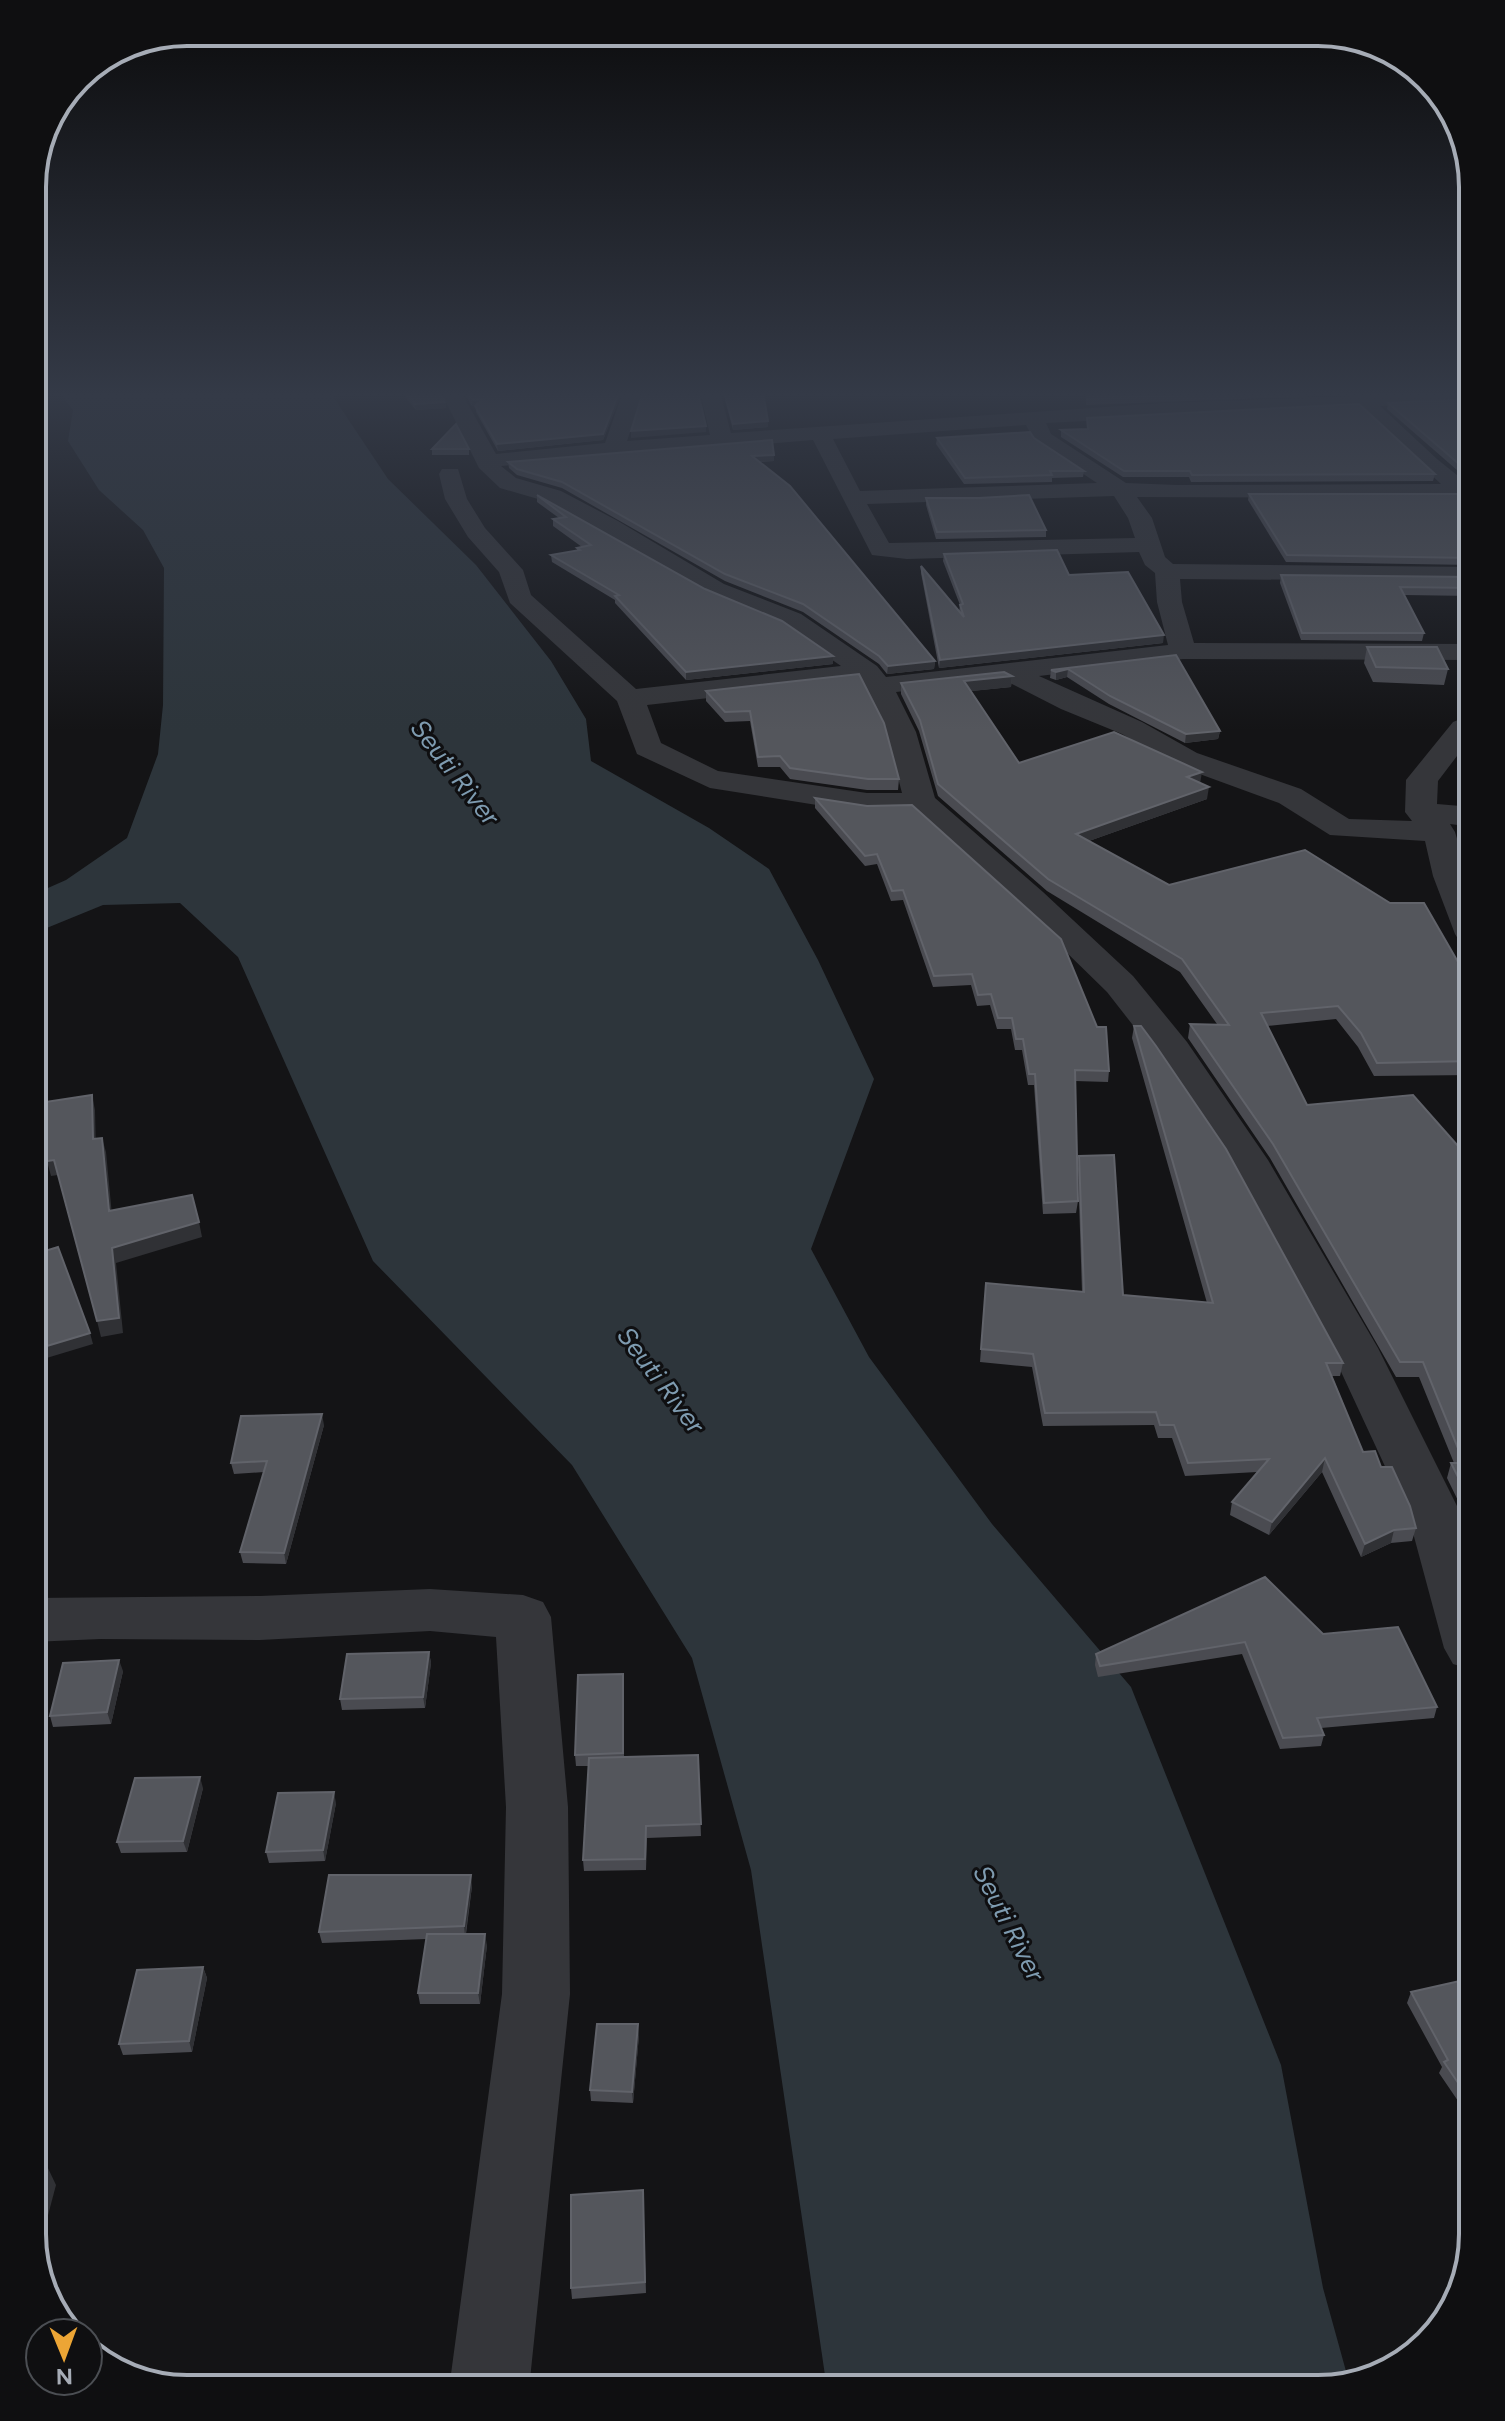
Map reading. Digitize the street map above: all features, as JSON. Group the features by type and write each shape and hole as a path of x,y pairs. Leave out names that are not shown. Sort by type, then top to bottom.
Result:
{"street":[{"path":"460,505 476,532 511,570 519,598 630,698 648,748 710,779 867,803 921,802"},
{"path":"570,505 715,589 792,620 873,679 901,732 912,780 921,802 1031,899 1120,984 1173,1050 1247,1160 1354,1348 1436,1518 1459,1599"},
{"path":"856,505 881,550 907,552 1148,545"},
{"path":"1131,505 1140,518 1154,560 1167,571 1459,574"},
{"path":"1167,571 1166,593 1183,651"},
{"path":"630,698 1006,670 1183,651 1459,652"},
{"path":"1006,670 1071,703 1132,728 1186,759 1290,796 1342,828 1459,819"},
{"path":"1459,733 1422,780 1430,822 1459,899"},
{"path":"46,1620 260,1618 430,1610 523,1617 537,1807 536,1994 491,2375"}],"water":[{"name":"Seuti River","path":"115,505 415,505 476,565 551,661 586,719 591,761 709,828 769,869 818,960 874,1079 811,1249 869,1357 992,1524 1131,1687 1281,2065 1323,2288 1346,2372 1327,2375 825,2375 751,1870 692,1658 572,1465 373,1261 238,957 180,903 103,905 46,928 46,889 66,880 127,838 158,754 163,705 164,568 143,530"}],"building":[{"path":"550,505 705,589 782,621 833,656 686,672 615,596 619,595 551,555 591,545 553,519 566,517"},
{"path":"603,505 806,505 935,661 888,666 879,656 803,604 725,574"},
{"path":"928,505 1034,505 1046,530 937,532"},
{"path":"1256,505 1459,505 1459,558 1287,555"},
{"path":"1057,550 1069,575 1128,572 1164,635 940,660 921,566 964,617 960,605 963,604 944,554"},
{"path":"1281,575 1459,577 1459,588 1400,587 1424,633 1302,633"},
{"path":"1367,647 1437,647 1448,669 1376,667"},
{"path":"1176,655 1220,731 1186,734 1110,696 1068,669 1051,670"},
{"path":"1004,672 1012,676 964,681 1019,763 1114,732 1202,772 1187,777 1209,787 1076,834 1169,885 1305,850 1390,903 1424,903 1459,964 1459,1061 1377,1063 1361,1033 1338,1006 1261,1013 1307,1105 1413,1095 1459,1147 1459,1451 1423,1362 1400,1362 1273,1144 1190,1024 1229,1025 1182,959 1048,879 938,784 920,720 901,683"},
{"path":"859,674 884,723 899,779 868,779 790,768 780,756 758,757 750,711 725,712 706,691"},
{"path":"815,798 867,806 912,805 1061,939 1097,1027 1106,1027 1109,1071 1075,1070 1078,1201 1044,1203 1035,1074 1029,1074 1023,1039 1016,1039 1012,1018 998,1018 991,994 978,995 972,974 934,976 903,890 892,891 877,854 865,856"},
{"path":"1134,1026 1141,1026 1156,1046 1226,1149 1343,1363 1326,1363 1363,1452 1375,1451 1381,1467 1392,1467 1410,1506 1416,1528 1394,1530 1365,1544 1325,1458 1272,1522 1232,1502 1269,1459 1188,1463 1174,1425 1160,1425 1156,1412 1045,1413 1033,1354 981,1349 986,1283 1084,1292 1079,1156 1114,1155 1123,1295 1213,1303"},
{"path":"92,1095 93,1139 102,1138 109,1211 192,1195 199,1222 112,1248 119,1318 97,1321 54,1160 47,1161 46,1102"},
{"path":"58,1247 90,1333 46,1346 46,1251"},
{"path":"322,1414 284,1553 240,1552 267,1461 231,1463 241,1416"},
{"path":"1451,1463 1459,1463 1459,1479"},
{"path":"1265,1577 1323,1634 1398,1627 1437,1707 1317,1718 1324,1735 1283,1738 1245,1642 1100,1666 1096,1654"},
{"path":"429,1652 423,1697 340,1699 347,1654"},
{"path":"119,1660 107,1712 50,1716 63,1663"},
{"path":"623,1674 623,1753 575,1755 578,1675"},
{"path":"698,1755 701,1824 646,1826 645,1859 583,1860 589,1758"},
{"path":"200,1777 183,1841 117,1842 135,1778"},
{"path":"334,1792 323,1850 266,1852 278,1793"},
{"path":"329,1875 471,1875 464,1926 319,1932"},
{"path":"427,1934 485,1934 478,1993 418,1993"},
{"path":"203,1967 189,2041 119,2044 137,1970"},
{"path":"1459,1981 1459,2084 1444,2062 1448,2060 1411,1992"},
{"path":"597,2024 638,2024 632,2092 590,2090"},
{"path":"643,2190 645,2282 571,2288 571,2195"}]}
